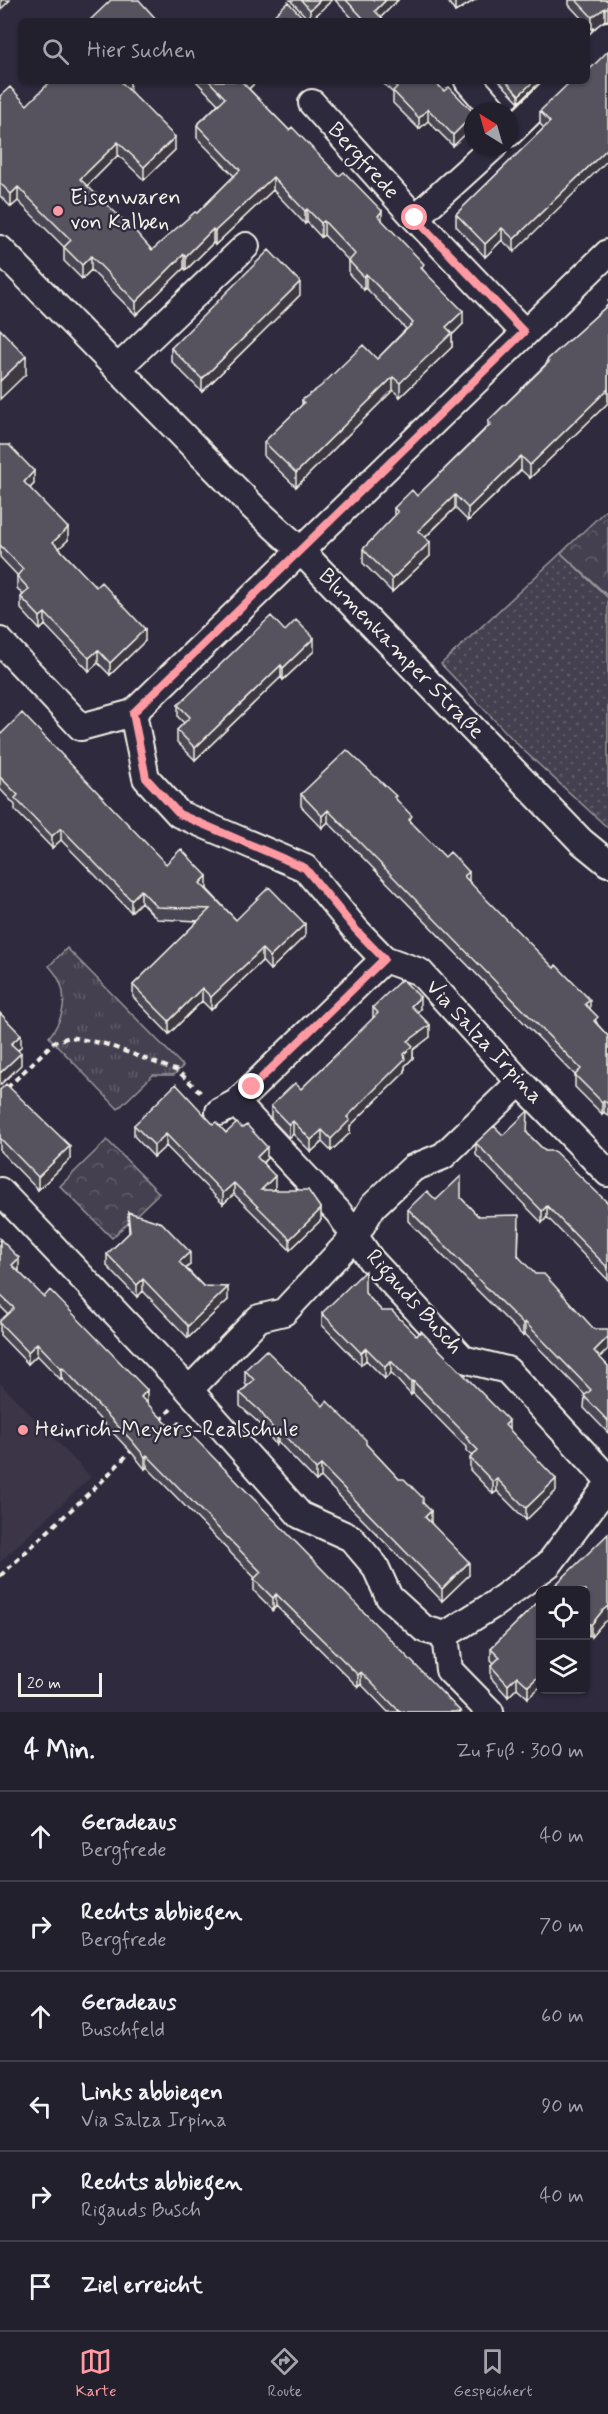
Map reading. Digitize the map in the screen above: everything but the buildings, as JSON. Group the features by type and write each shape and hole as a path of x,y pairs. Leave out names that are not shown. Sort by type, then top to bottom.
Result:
{"street":[{"path":"590,53 608,35"},
{"path":"471,84 486,102"},
{"name":"Bergfrede","path":"518,123 559,84"},
{"name":"Bergfrede","path":"312,103 415,218 524,332"},
{"name":"Bergfrede","path":"415,218 483,156"},
{"path":"118,368 246,246"},
{"name":"Blumenkamper Straße","path":"0,249 254,508 300,551 581,841 608,863"},
{"path":"0,641 81,727 133,713 608,253"},
{"name":"Via Salza Irpina","path":"133,713 146,778 179,814 305,868 356,930 384,959 420,972 520,1082 608,1173"},
{"path":"227,1108 384,959"},
{"name":"Rigauds Busch","path":"189,1390 259,1318 284,1312 356,1235 373,1206 413,1167 443,1156 520,1082"},
{"name":"Rigauds Busch","path":"227,1108 339,1213 371,1260 463,1359 507,1371 608,1479"},
{"path":"0,1191 189,1390 300,1515 351,1538 375,1566 389,1597 424,1629 445,1635 493,1605 549,1564 608,1485"},
{"path":"445,1635 449,1670 490,1712"}],"path":[{"path":"0,1095 54,1042 70,1037 105,1044 178,1071 227,1108"},
{"path":"158,1423 189,1390"},
{"path":"0,1576 102,1481 142,1440"}],"shaded area":[{"name":"Heinrich-Meyers-Realschule","path":"0,1383 91,1477 0,1562"}],"green space":[{"path":"608,508 608,596 561,553"},
{"path":"561,553 608,598 608,828 522,749 441,664"},
{"path":"67,948 183,1066 174,1075 153,1075 118,1109 49,1037 60,1020 64,1002 60,983 49,966"},
{"path":"107,1140 159,1193 112,1238 60,1186"}],"place":[{"name":"Eisenwaren von Kalben","path":"58,211"},
{"name":"Heinrich-Meyers-Realschule","path":"23,1430"}],"route":[{"path":"252,1087 384,959 356,930 305,868 179,814 146,778 133,713 524,332 415,218"}]}
